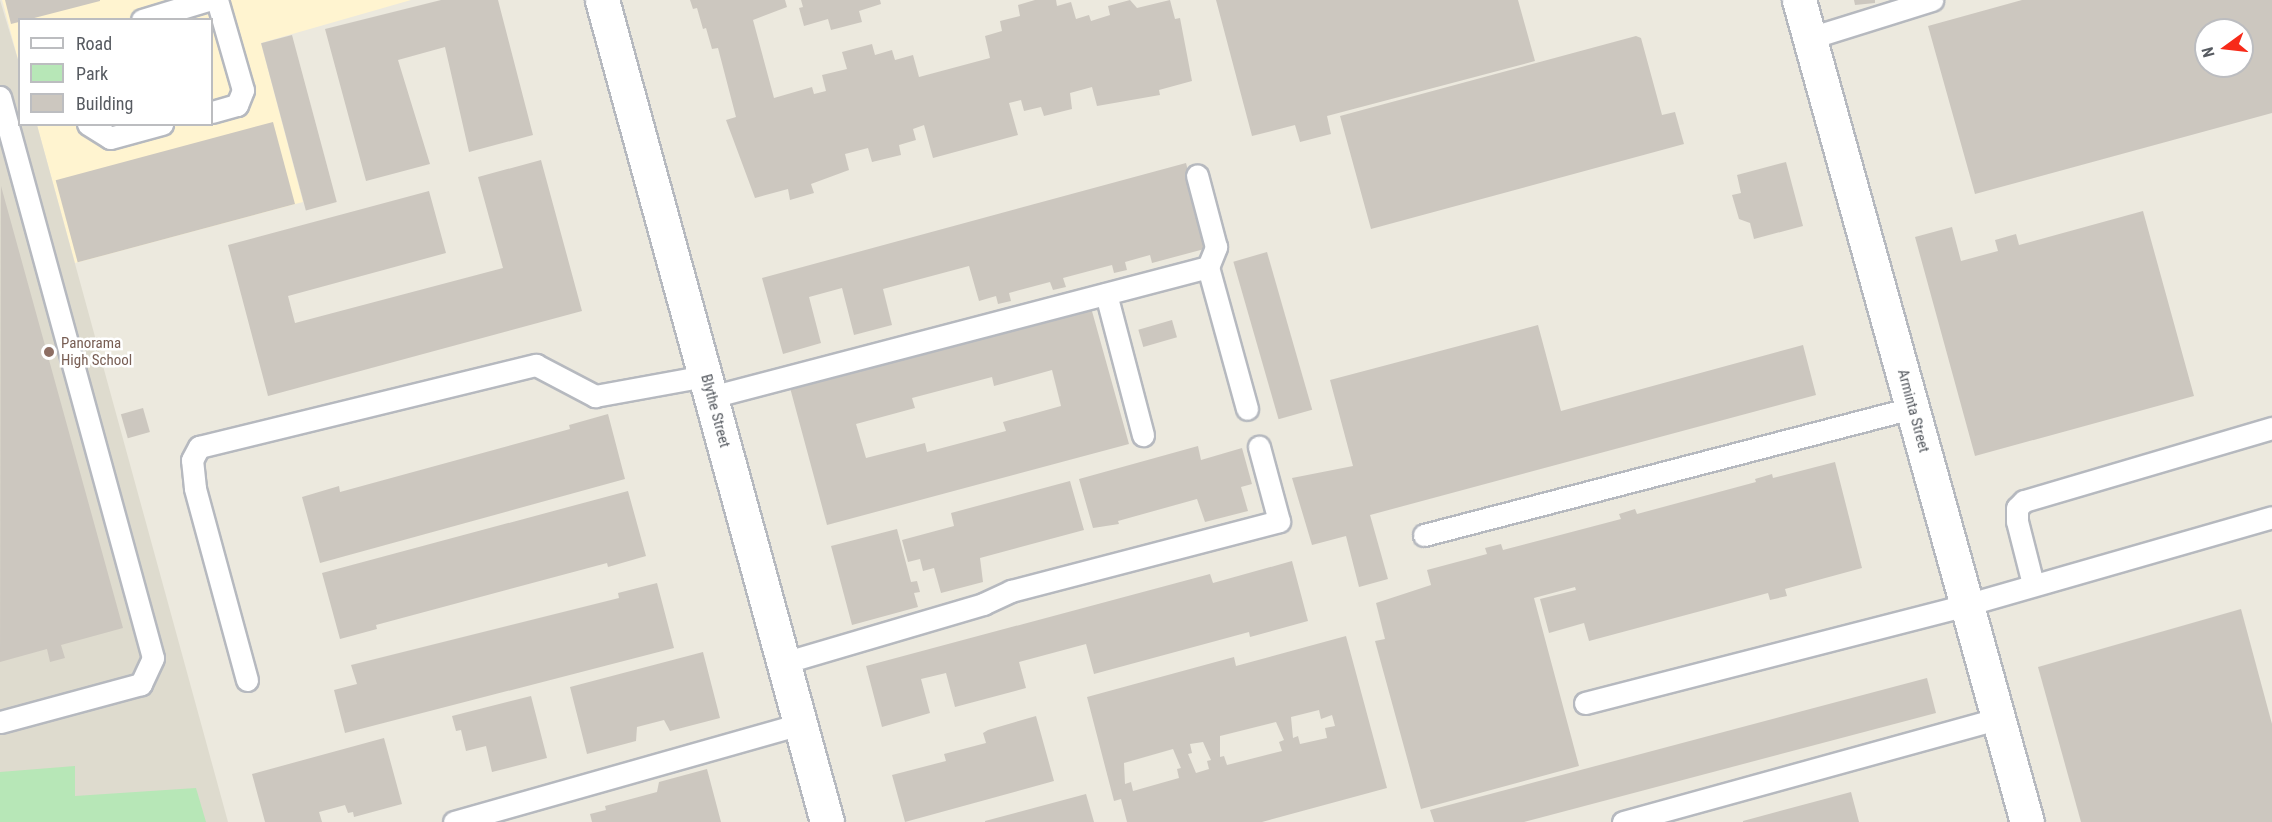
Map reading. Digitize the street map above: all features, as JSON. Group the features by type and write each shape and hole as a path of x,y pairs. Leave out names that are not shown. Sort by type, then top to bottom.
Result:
{"street":[{"name":"Blythe Street","path":"602,0 827,822"},
{"name":"Arminta Street","path":"1799,0 2027,822"}],"lane":[{"path":"149,18 208,0"},
{"path":"213,112 237,105 243,90 217,0"},
{"path":"1810,38 1932,0"},
{"path":"0,97 153,657 141,684 0,722"},
{"path":"91,126 110,138 155,126"},
{"path":"1197,175 1216,247 1208,267 1247,409"},
{"path":"247,680 195,488 192,460 199,447 536,365 595,396 708,387 1106,294 1208,267"},
{"path":"1106,294 1143,435"},
{"path":"1424,535 1912,408"},
{"path":"2033,584 2017,521 2017,508 2024,501 2272,428"},
{"path":"783,663 983,604 1011,591 1280,521 1259,447"},
{"path":"1585,703 1966,604 2272,517"},
{"path":"1623,822 1998,719"},
{"path":"454,822 800,724"}],"shaded area":[{"name":"Panorama High School","path":"0,0 18,60 18,126 37,126 228,822 0,822"},
{"path":"2,0 411,0 261,43 303,202 75,263 37,126 213,126 213,18 18,18 18,59"}],"green space":[{"path":"75,766 75,796 196,788 206,822 0,822 0,772"}],"building":[{"path":"5,0 100,0 34,18 18,18 18,22 11,24"},
{"path":"441,0 498,0 533,135 469,152 445,47 398,60 430,164 366,181 325,29"},
{"path":"690,0 785,0 787,7 753,20 774,98 812,87 814,94 826,91 822,75 847,69 842,52 872,44 875,55 892,50 895,60 913,55 919,77 990,58 985,36 1002,31 1000,21 1020,16 1018,5 1035,0 1056,0 1057,6 1071,2 1076,19 1089,15 1091,21 1110,15 1108,6 1130,0 1137,8 1170,0 1175,19 1180,18 1192,81 1159,90 1160,95 1097,106 1092,87 1070,93 1072,109 1044,116 1041,107 1024,111 1021,100 1009,103 1018,135 933,158 924,125 913,129 916,140 899,145 901,155 872,162 868,148 845,154 849,170 811,184 814,193 790,200 788,189 755,198 726,120 736,117 718,48 712,49 706,28 703,29 697,8 693,9"},
{"path":"801,0 880,0 881,4 859,11 862,22 831,30 828,19 804,26 799,8 803,7"},
{"path":"1216,0 1518,0 1535,61 1327,116 1331,134 1300,142 1295,125 1252,136"},
{"path":"1854,0 1875,0 1875,3 1855,5"},
{"path":"2022,0 2272,0 2272,113 1975,194 1928,26"},
{"path":"292,35 337,202 306,210 261,43"},
{"path":"1636,36 1641,38 1662,115 1675,112 1684,144 1371,229 1340,116"},
{"path":"273,122 295,204 78,262 56,180"},
{"path":"541,160 582,311 268,396 228,245 429,191 446,253 288,296 295,323 503,268 478,177"},
{"path":"1786,162 1803,226 1754,239 1750,223 1739,219 1732,195 1741,193 1737,175"},
{"path":"1186,163 1208,248 1152,263 1150,255 1125,262 1127,270 1114,273 1112,265 1063,278 1066,287 1053,290 1050,282 1009,293 1011,301 998,304 996,296 979,301 969,266 883,289 892,325 854,335 842,288 809,297 821,343 783,354 762,278"},
{"path":"1,186 123,628 61,645 65,658 50,662 47,649 0,662"},
{"path":"2143,211 2194,396 1975,456 1915,237 1952,227 1961,261 1998,251 1995,240 2016,234 2019,245"},
{"path":"1267,252 1312,410 1279,419 1233,262"},
{"path":"1090,304 1129,444 827,525 789,384","holes":["1052,370 1061,406 1003,422 1006,431 927,452 925,443 866,458 856,424 915,408 912,398 992,377 994,386"]},
{"path":"1172,320 1177,337 1143,347 1138,330"},
{"path":"1538,325 1561,411 1803,345 1816,395 1370,515 1388,579 1359,587 1346,536 1312,545 1292,478 1353,466 1330,380"},
{"path":"143,408 150,432 128,438 121,414"},
{"path":"608,414 625,479 320,563 302,497 339,486 340,492 570,429 569,425"},
{"path":"1198,446 1201,460 1242,448 1252,484 1241,487 1248,511 1205,522 1197,499 1118,521 1119,524 1093,528 1079,479"},
{"path":"1835,462 1862,568 1785,589 1787,596 1770,600 1768,593 1589,641 1584,623 1549,633 1540,599 1576,590 1575,587 1534,598 1579,766 1421,809 1375,641 1385,639 1376,603 1431,585 1427,570 1487,554 1485,548 1501,544 1503,550 1621,519 1619,514 1635,509 1637,514 1756,482 1755,479 1772,474 1773,478"},
{"path":"1070,481 1084,530 980,558 983,582 941,593 934,568 923,571 920,559 908,562 902,540 954,526 951,513"},
{"path":"628,491 646,556 608,567 607,563 376,625 377,629 340,639 322,573"},
{"path":"897,529 911,582 917,581 920,592 914,593 918,607 852,625 831,546"},
{"path":"1292,561 1308,621 1250,637 1249,632 1094,674 1086,644 1019,662 1026,688 955,707 946,673 921,679 930,713 882,727 866,666 1210,574 1213,583"},
{"path":"657,583 674,648 345,733 334,690 357,684 351,665 619,598 618,593"},
{"path":"2241,609 2272,724 2272,822 2081,822 2038,667"},
{"path":"1346,636 1387,788 1262,822 1127,822 1121,799 1114,801 1087,697 1234,657 1236,666","holes":["1319,710 1321,719 1332,715 1335,726 1325,728 1327,738 1300,744 1298,736 1293,738 1291,717","1276,722 1284,740 1279,742 1282,751 1227,765 1224,756 1220,757 1220,736","1203,742 1211,760 1207,761 1209,769 1196,773 1188,754 1192,753 1190,744","1173,749 1181,768 1177,769 1179,778 1133,791 1131,782 1125,784 1124,763"]},
{"path":"703,652 720,718 670,731 664,720 637,727 636,741 587,754 570,687"},
{"path":"1927,678 1936,713 1524,822 1434,822 1430,810"},
{"path":"531,696 547,758 492,772 486,746 466,751 461,730 456,731 452,716"},
{"path":"1036,716 1054,781 905,822 892,775 946,761 944,754 986,743 983,733 988,730"},
{"path":"384,738 402,804 354,817 353,812 348,813 345,805 319,812 322,822 265,822 252,774"},
{"path":"707,769 721,822 592,822 590,814 606,810 605,806 657,792 659,782"},
{"path":"1851,792 1859,822 1743,822 1743,821"},
{"path":"1086,794 1094,822 985,822 985,821"}],"place":[{"name":"Panorama High School","path":"49,352"}]}
